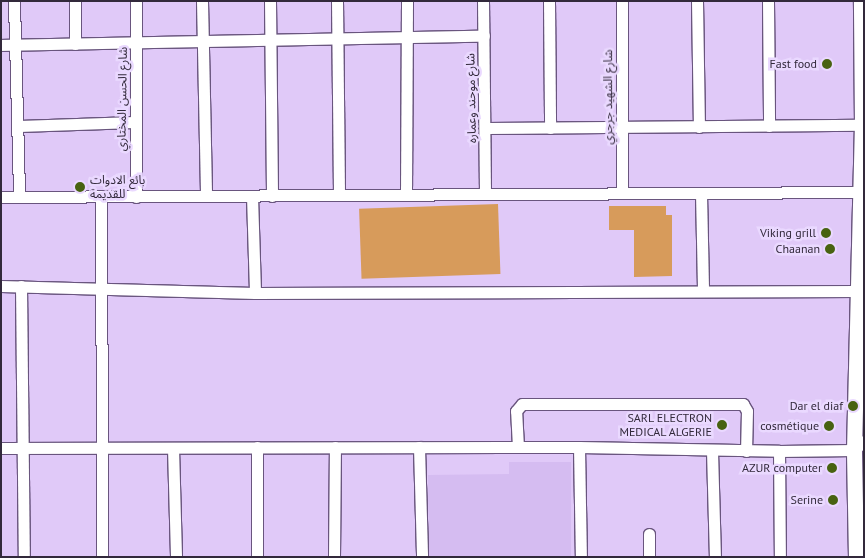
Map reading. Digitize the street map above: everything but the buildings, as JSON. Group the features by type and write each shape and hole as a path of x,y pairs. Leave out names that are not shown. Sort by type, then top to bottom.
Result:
{"main road":[{"path":"856,557 859,445 857,291 862,125 861,1"}],"street":[{"path":"14,1 14,45 19,126 19,197"},
{"path":"75,1 75,44"},
{"name":"شارع الحسن المختاري","path":"136,1 137,43 134,122 136,197"},
{"path":"202,1 206,196"},
{"path":"270,1 272,196"},
{"path":"338,1 339,194"},
{"path":"406,194 407,1"},
{"name":"شارع موحند وعماره","path":"483,1 486,128 485,194"},
{"path":"549,1 550,128"},
{"name":"شارع الشهيد جرجري","path":"622,1 622,193"},
{"path":"697,1 699,127"},
{"path":"768,1 769,126"},
{"path":"1,45 484,36"},
{"path":"19,126 134,122"},
{"path":"486,128 862,125"},
{"path":"701,192 703,291"},
{"path":"1,197 860,192"},
{"path":"101,196 102,557"},
{"path":"252,196 255,293"},
{"path":"1,286 101,287 255,293 857,291"},
{"path":"21,286 25,448 24,557"},
{"path":"518,447 516,411 522,404 743,404 747,411 746,451"},
{"path":"1,448 579,446 712,451 779,451 859,445"},
{"path":"579,446 581,557"},
{"path":"256,557 257,447"},
{"path":"334,557 335,447"},
{"path":"419,447 422,557"},
{"path":"172,448 176,557"},
{"path":"712,451 715,557"},
{"path":"779,451 780,557"},
{"path":"649,534 649,557"}],"shaded area":[{"path":"498,204 500,274 362,279 359,209"},
{"path":"609,206 666,206 666,215 672,215 672,276 634,277 634,230 609,230"},
{"path":"509,462 571,462 571,557 429,557 428,475 509,474"}],"place":[{"name":"Fast food","path":"827,64"},
{"name":"بائع الادوات للقديمة","path":"80,187"},
{"name":"Viking grill","path":"826,233"},
{"name":"Chaanan","path":"830,249"},
{"name":"Dar el diaf","path":"853,406"},
{"name":"SARL ELECTRON MEDICAL ALGERIE","path":"722,425"},
{"name":"cosmétique","path":"829,426"},
{"name":"AZUR computer","path":"832,468"},
{"name":"Serine","path":"833,500"}]}
